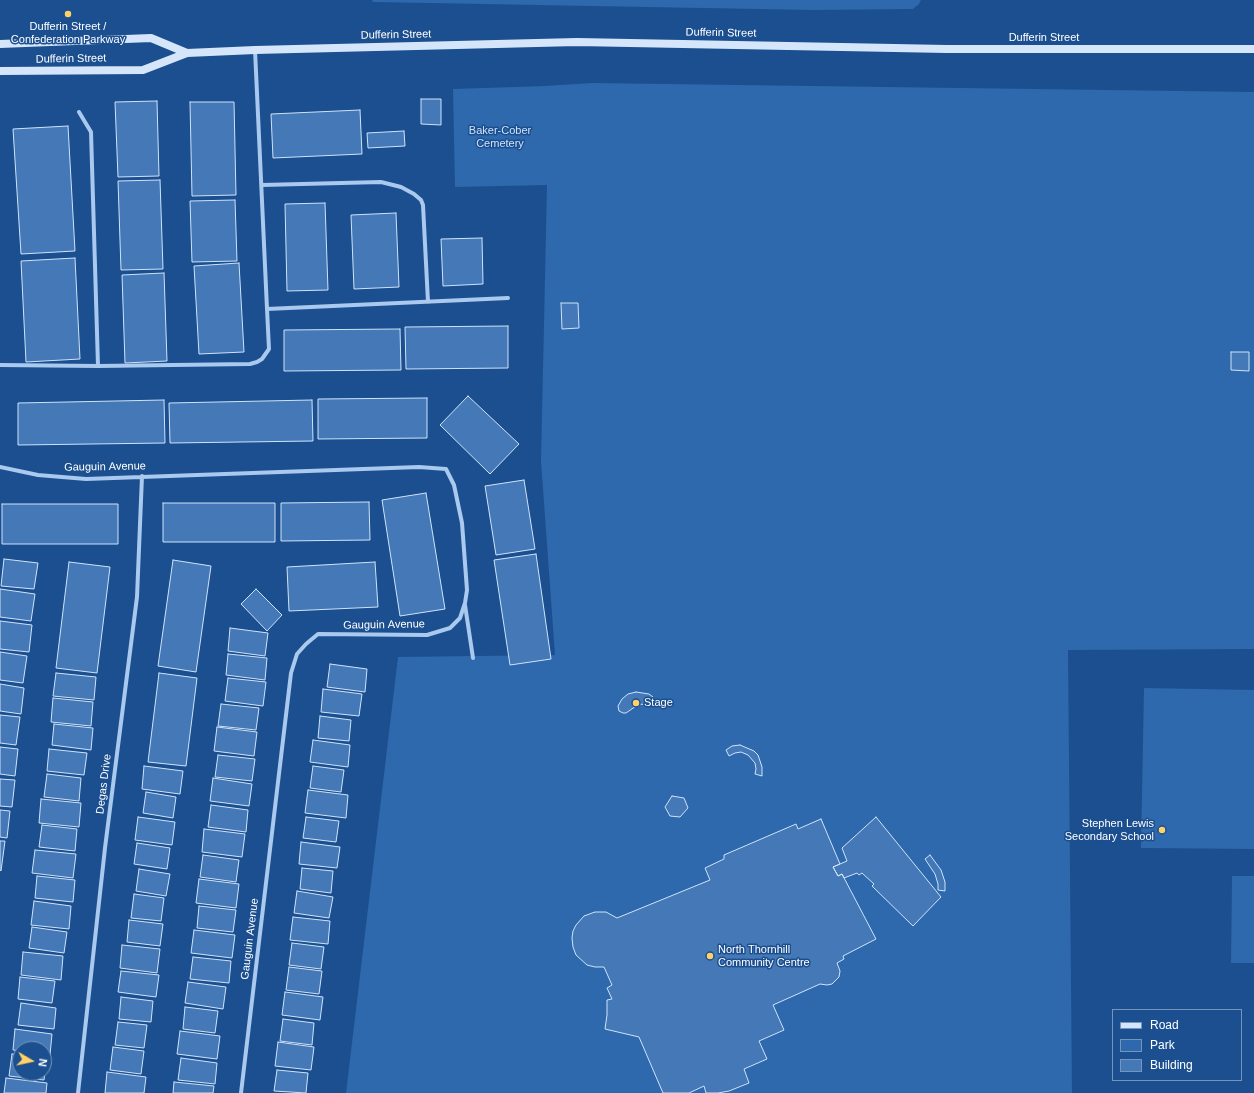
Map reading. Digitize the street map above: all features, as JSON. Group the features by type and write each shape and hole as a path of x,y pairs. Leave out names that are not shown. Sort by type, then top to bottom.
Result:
{"main road":[{"name":"Dufferin Street","path":"0,44 151,38 187,53"},
{"name":"Dufferin Street","path":"0,71 142,70 187,53 577,42 947,49 1254,49"}],"street":[{"path":"0,365 98,366 250,364 262,359 269,349 255,50"},
{"path":"79,112 91,132 98,366"},
{"path":"262,185 381,182 401,187 414,194 421,200 423,205 428,302"},
{"path":"267,309 508,298"},
{"name":"Gauguin Avenue","path":"0,467 38,475 86,479 419,467 446,469 454,485 462,523 467,590 465,603 460,618 450,628 427,635 318,634 297,654 290,681 241,1093"},
{"name":"Degas Drive","path":"78,1093 106,841 137,598 142,476"},
{"path":"465,603 473,658"}],"green space":[{"path":"372,0 921,0 913,9 813,10 373,2"},
{"name":"Baker-Cober Cemetery","path":"592,83 1254,92 1254,649 1068,650 1072,1093 346,1093 398,657 555,655 541,461 547,185 455,187 453,89"},
{"path":"1144,688 1254,690 1254,849 1141,848"},
{"path":"1232,876 1254,876 1254,963 1231,963"}],"building":[{"path":"421,99 441,99 441,125 421,124"},
{"path":"157,101 159,176 118,177 115,102"},
{"path":"190,102 234,102 236,195 192,196"},
{"path":"360,110 362,154 273,158 271,114"},
{"path":"68,126 75,251 21,254 13,129"},
{"path":"404,131 405,146 368,148 367,133"},
{"path":"160,180 163,269 121,270 118,181"},
{"path":"235,200 237,261 192,262 190,201"},
{"path":"325,203 328,290 287,291 285,204"},
{"path":"396,213 399,287 354,289 351,215"},
{"path":"482,238 483,284 443,286 441,239"},
{"path":"75,258 80,359 26,362 21,261"},
{"path":"239,263 244,352 199,354 194,266"},
{"path":"164,273 167,361 125,363 122,275"},
{"path":"561,303 578,303 579,328 562,329"},
{"path":"508,326 508,368 406,369 405,327"},
{"path":"400,329 401,370 284,371 284,330"},
{"path":"1231,352 1249,352 1249,371 1231,370"},
{"path":"468,396 519,444 490,474 440,425"},
{"path":"427,398 427,438 318,439 318,399"},
{"path":"164,400 165,443 18,445 18,403"},
{"path":"312,400 313,441 170,443 169,403"},
{"path":"524,480 535,549 496,555 485,486"},
{"path":"426,493 445,609 400,616 382,500"},
{"path":"369,502 370,540 281,541 281,503"},
{"path":"163,503 275,503 275,542 163,542"},
{"path":"2,504 118,504 118,544 2,544"},
{"path":"536,554 551,659 510,665 494,560"},
{"path":"4,559 38,563 34,589 1,586"},
{"path":"173,560 211,566 196,672 158,666"},
{"path":"69,562 110,567 97,673 56,668"},
{"path":"375,562 378,607 289,611 287,567"},
{"path":"0,589 35,594 31,621 0,617"},
{"path":"256,589 282,615 267,631 241,604"},
{"path":"0,621 32,625 29,652 0,649"},
{"path":"230,628 268,633 265,656 228,651"},
{"path":"0,652 27,656 23,683 0,680"},
{"path":"228,654 267,658 265,680 226,675"},
{"path":"330,664 367,669 365,692 327,687"},
{"path":"56,673 96,677 94,700 53,696"},
{"path":"159,673 197,678 186,766 148,762"},
{"path":"228,678 266,682 263,706 225,701"},
{"path":"0,684 24,688 21,714 0,711"},
{"path":"323,689 362,694 359,716 321,712"},
{"name":"Stage","path":"636,692 649,694 653,697 653,702 650,705 639,704 626,713 619,711 618,706 622,699 628,694"},
{"path":"53,698 93,702 91,726 51,722"},
{"path":"221,704 259,708 256,730 218,726"},
{"path":"0,715 20,717 16,745 0,743"},
{"path":"320,716 351,720 349,741 318,738"},
{"path":"54,724 93,728 91,750 52,745"},
{"path":"217,727 257,732 254,756 214,751"},
{"path":"313,740 350,745 348,767 310,762"},
{"path":"740,745 754,751 758,755 762,767 762,776 755,774 755,763 748,755 741,752 729,756 726,750 732,746"},
{"path":"0,747 18,749 15,776 0,774"},
{"path":"49,749 87,753 84,775 47,771"},
{"path":"218,755 255,759 252,781 215,777"},
{"path":"144,766 183,771 180,794 142,789"},
{"path":"313,766 344,770 341,792 310,788"},
{"path":"47,774 81,778 79,801 44,797"},
{"path":"213,778 252,784 249,806 210,801"},
{"path":"0,779 15,780 12,807 0,806"},
{"path":"308,790 348,795 346,818 305,813"},
{"path":"146,792 176,797 173,818 143,813"},
{"path":"672,796 684,798 688,808 680,817 670,816 665,807"},
{"path":"41,799 81,803 79,827 39,823"},
{"path":"211,805 248,810 246,832 208,827"},
{"path":"0,810 10,811 7,838 0,837"},
{"path":"138,817 175,822 172,845 135,840"},
{"path":"306,817 339,821 336,842 303,838"},
{"path":"876,817 941,897 913,926 872,886 874,884 862,873 859,875 857,873 844,878 842,874 838,876 833,867 847,861 842,848"},
{"name":"North Thornhill Community Centre","path":"821,819 840,864 833,867 838,876 842,874 876,939 843,956 844,959 837,963 840,971 839,977 832,984 820,984 773,1005 784,1030 759,1041 767,1059 744,1069 749,1083 729,1091 718,1093 706,1093 704,1086 689,1093 663,1093 639,1037 605,1029 607,1000 612,999 607,988 612,985 604,967 587,965 576,955 572,938 576,925 584,916 595,912 606,912 617,918 710,880 705,868 724,859 724,855 796,824 798,829"},
{"path":"42,825 77,829 75,851 39,847"},
{"path":"204,829 245,834 242,857 202,852"},
{"path":"0,841 5,841 1,871 0,870"},
{"path":"301,842 340,847 337,868 299,864"},
{"path":"137,843 170,848 167,869 134,864"},
{"path":"35,850 76,854 73,878 32,873"},
{"path":"203,855 239,860 236,882 200,877"},
{"path":"930,855 941,870 945,882 945,891 938,890 935,874 925,859"},
{"path":"302,868 333,871 331,893 300,889"},
{"path":"139,869 170,874 166,896 136,891"},
{"path":"37,876 75,880 73,902 35,898"},
{"path":"199,879 239,884 236,908 196,903"},
{"path":"297,891 333,897 329,918 294,913"},
{"path":"134,894 164,898 161,921 131,918"},
{"path":"34,901 71,906 69,929 31,925"},
{"path":"199,906 236,910 233,932 197,928"},
{"path":"293,917 330,921 328,944 290,940"},
{"path":"129,920 163,924 160,946 127,942"},
{"path":"32,927 67,932 64,953 29,948"},
{"path":"194,930 235,935 232,958 191,953"},
{"path":"292,943 324,947 321,969 289,965"},
{"path":"122,945 160,949 157,973 120,968"},
{"path":"23,952 63,956 61,980 21,975"},
{"path":"193,957 231,961 229,983 190,979"},
{"path":"289,967 322,971 319,994 286,990"},
{"path":"121,971 159,975 156,997 118,992"},
{"path":"20,977 55,981 52,1003 18,999"},
{"path":"188,982 226,987 223,1009 185,1003"},
{"path":"285,992 323,997 320,1020 282,1015"},
{"path":"121,997 153,1001 151,1022 119,1019"},
{"path":"21,1003 56,1008 54,1029 18,1025"},
{"path":"185,1007 218,1011 215,1033 183,1029"},
{"path":"283,1019 314,1023 312,1045 280,1041"},
{"path":"118,1022 147,1025 144,1048 115,1045"},
{"path":"15,1029 52,1034 51,1041 14,1041"},
{"path":"180,1031 220,1036 217,1059 177,1054"},
{"path":"278,1042 314,1047 311,1070 275,1066"},
{"path":"113,1047 144,1051 141,1074 110,1070"},
{"path":"12,1054 12,1076 9,1076"},
{"path":"181,1058 217,1063 215,1084 178,1080"},
{"path":"277,1070 308,1073 306,1093 274,1091"},
{"path":"107,1072 146,1077 144,1093 105,1093"},
{"path":"6,1078 12,1079 12,1081 47,1083 46,1093 4,1093"},
{"path":"174,1082 214,1086 213,1093 173,1093"}],"place":[{"name":"Dufferin Street / Confederation Parkway","path":"68,14"},
{"name":"Stage","path":"636,703"},
{"name":"Stephen Lewis Secondary School","path":"1162,830"},
{"name":"North Thornhill Community Centre","path":"710,956"}]}
